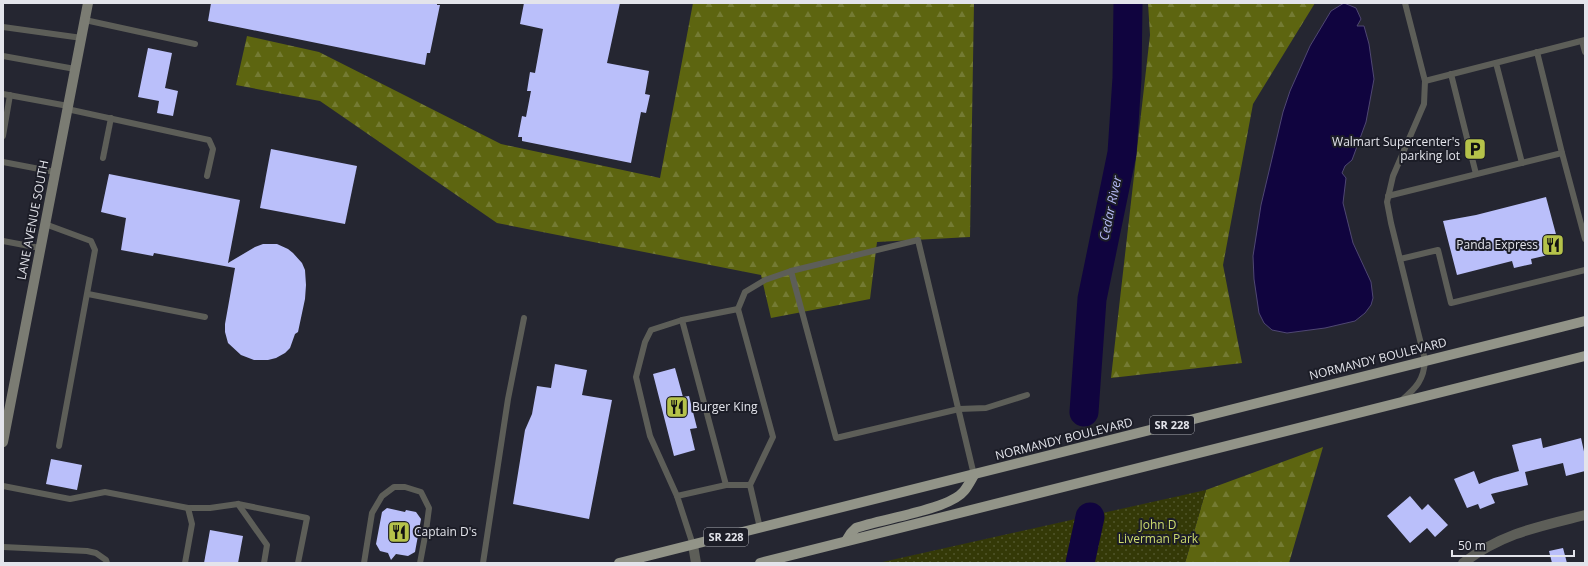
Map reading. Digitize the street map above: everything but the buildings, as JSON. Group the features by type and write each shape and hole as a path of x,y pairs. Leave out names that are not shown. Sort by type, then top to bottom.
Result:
{"main road":[{"name":"LANE AVENUE SOUTH","path":"3,442 5,418 88,3"},
{"name":"NORMANDY BOULEVARD","path":"619,563 974,475 1585,320"},
{"path":"760,563 1585,356"},
{"path":"846,541 856,528 910,514 955,498 964,492 974,475"}],"street":[{"path":"1463,563 1480,550 1505,537 1524,530 1585,515"},
{"path":"693,545 696,563"}],"lane":[{"path":"1401,401 1419,383 1424,371 1425,360 1387,202 1393,176 1424,104 1425,81 1405,3"},
{"path":"85,20 195,44"},
{"path":"3,27 82,38"},
{"path":"1425,81 1584,41 1585,52"},
{"path":"1537,52 1585,239"},
{"path":"3,56 75,69"},
{"path":"1496,63 1522,163"},
{"path":"1451,74 1476,174"},
{"path":"3,94 68,107 209,140 213,149 207,176"},
{"path":"3,136 10,95"},
{"path":"103,158 111,118"},
{"path":"1388,196 1562,153"},
{"path":"3,162 55,172"},
{"path":"45,224 90,241 96,250 59,446"},
{"path":"760,528 750,485 773,437 738,309 745,292 765,280 791,271 918,240 974,475"},
{"path":"3,241 40,248"},
{"path":"1400,259 1438,250 1451,303 1585,270"},
{"path":"791,271 836,438 959,409 986,408 1027,395"},
{"path":"88,294 205,317"},
{"path":"693,545 677,496 650,436 636,377 645,342 651,330 682,320 738,309"},
{"path":"483,563 508,399 524,318"},
{"path":"682,320 726,485"},
{"path":"677,496 726,485 750,485"},
{"path":"3,486 70,499 105,492 188,508 210,508 238,504 307,518 298,563"},
{"path":"364,563 372,513 382,496 394,487 404,487 421,492 429,508 420,563"},
{"path":"238,504 267,546 264,563"},
{"path":"185,563 192,524 188,508"},
{"path":"3,547 87,551 96,553 106,560 107,563"}],"green space":[{"path":"693,3 974,3 970,237 877,242 870,299 771,318 761,275 497,223 320,101 236,85 247,36 319,52 501,144 660,178"},
{"path":"1148,3 1315,3 1253,104 1223,265 1242,363 1111,378 1150,35"},
{"path":"1323,447 1289,563 1185,563 1206,490"},
{"name":"John D Liverman Park","path":"1206,490 1185,563 878,563"}],"shaded area":[{"path":"1344,3 1356,8 1361,19 1357,26 1364,26 1369,44 1374,79 1366,122 1352,160 1345,166 1342,173 1346,178 1343,203 1353,243 1371,282 1373,298 1371,305 1365,313 1355,321 1325,328 1287,333 1272,330 1264,323 1259,313 1254,279 1253,256 1261,205 1283,112 1290,91 1310,46 1331,11"}],"waterway":[{"name":"Cedar River","path":"1084,412 1092,299 1122,153 1127,78 1128,3"},
{"name":"Cedar River","path":"1080,563 1090,517"}],"place":[{"name":"Walmart Supercenter's parking lot","path":"1475,149"},
{"name":"Panda Express","path":"1553,245"},
{"name":"Burger King","path":"677,407"},
{"name":"Captain D's","path":"399,532"}]}
